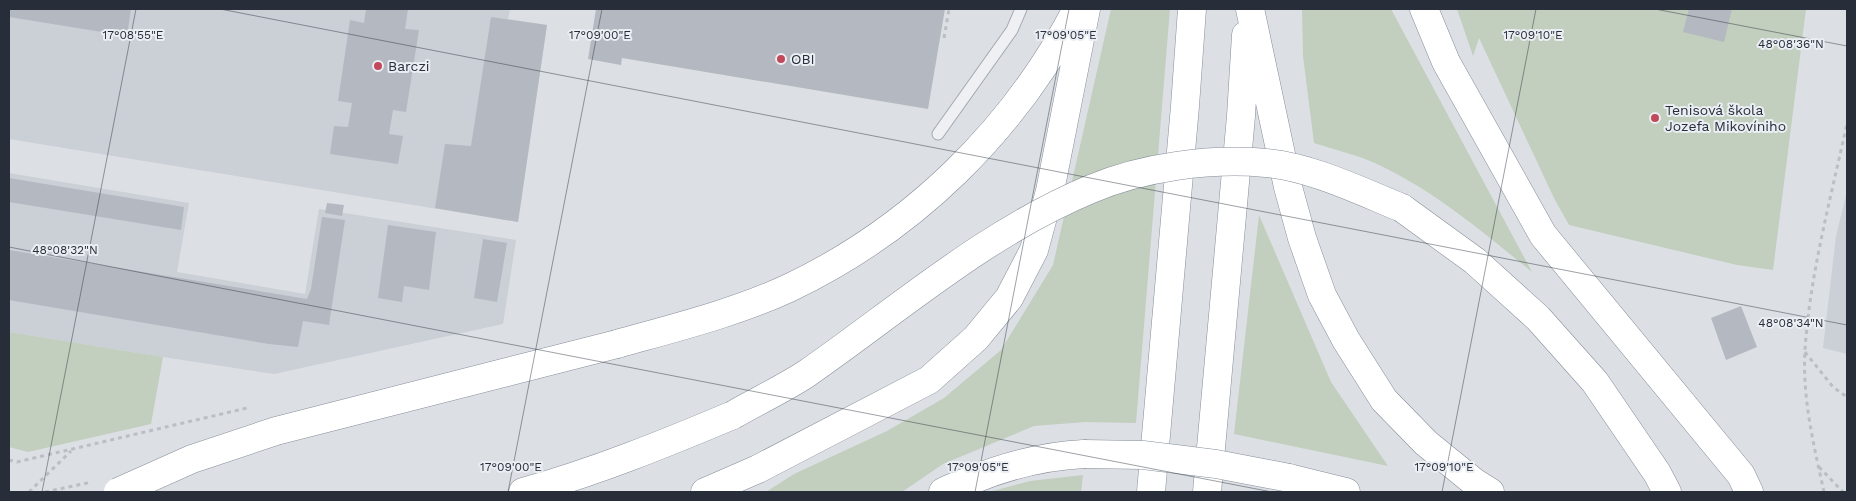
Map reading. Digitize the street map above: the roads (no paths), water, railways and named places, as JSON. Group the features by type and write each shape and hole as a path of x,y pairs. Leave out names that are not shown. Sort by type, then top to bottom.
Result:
{"highway":[{"path":"118,492 192,459 276,431 617,344 713,316 788,288 839,262 896,223 947,181 991,136 1024,96 1058,44 1077,9"},
{"path":"705,492 758,469 929,380 976,338 1009,298 1034,250 1050,191 1086,9"},
{"path":"1151,492 1192,9"},
{"path":"1207,492 1249,9"},
{"path":"1249,9 1288,187 1302,238 1322,295 1346,340 1384,400 1426,443 1474,482 1490,492"},
{"path":"1424,9 1446,62 1543,235 1740,475 1749,492"},
{"path":"523,492 557,483 651,450 734,415 804,375 978,251 1031,218 1092,188 1144,172 1210,162 1267,163 1321,175 1402,208 1475,261 1538,318 1595,382 1657,473 1667,492"},
{"path":"943,492 1013,465 1060,455 1084,454 1143,455 1216,464 1289,478 1346,492"},
{"path":"733,492 758,469"}],"lane":[{"path":"938,134 1012,30 1021,9"}],"place":[{"name":"OBI","path":"781,59"},
{"name":"Barczi","path":"378,66"},
{"name":"Tenisová škola Jozefa Mikovíniho","path":"1655,118"}]}
